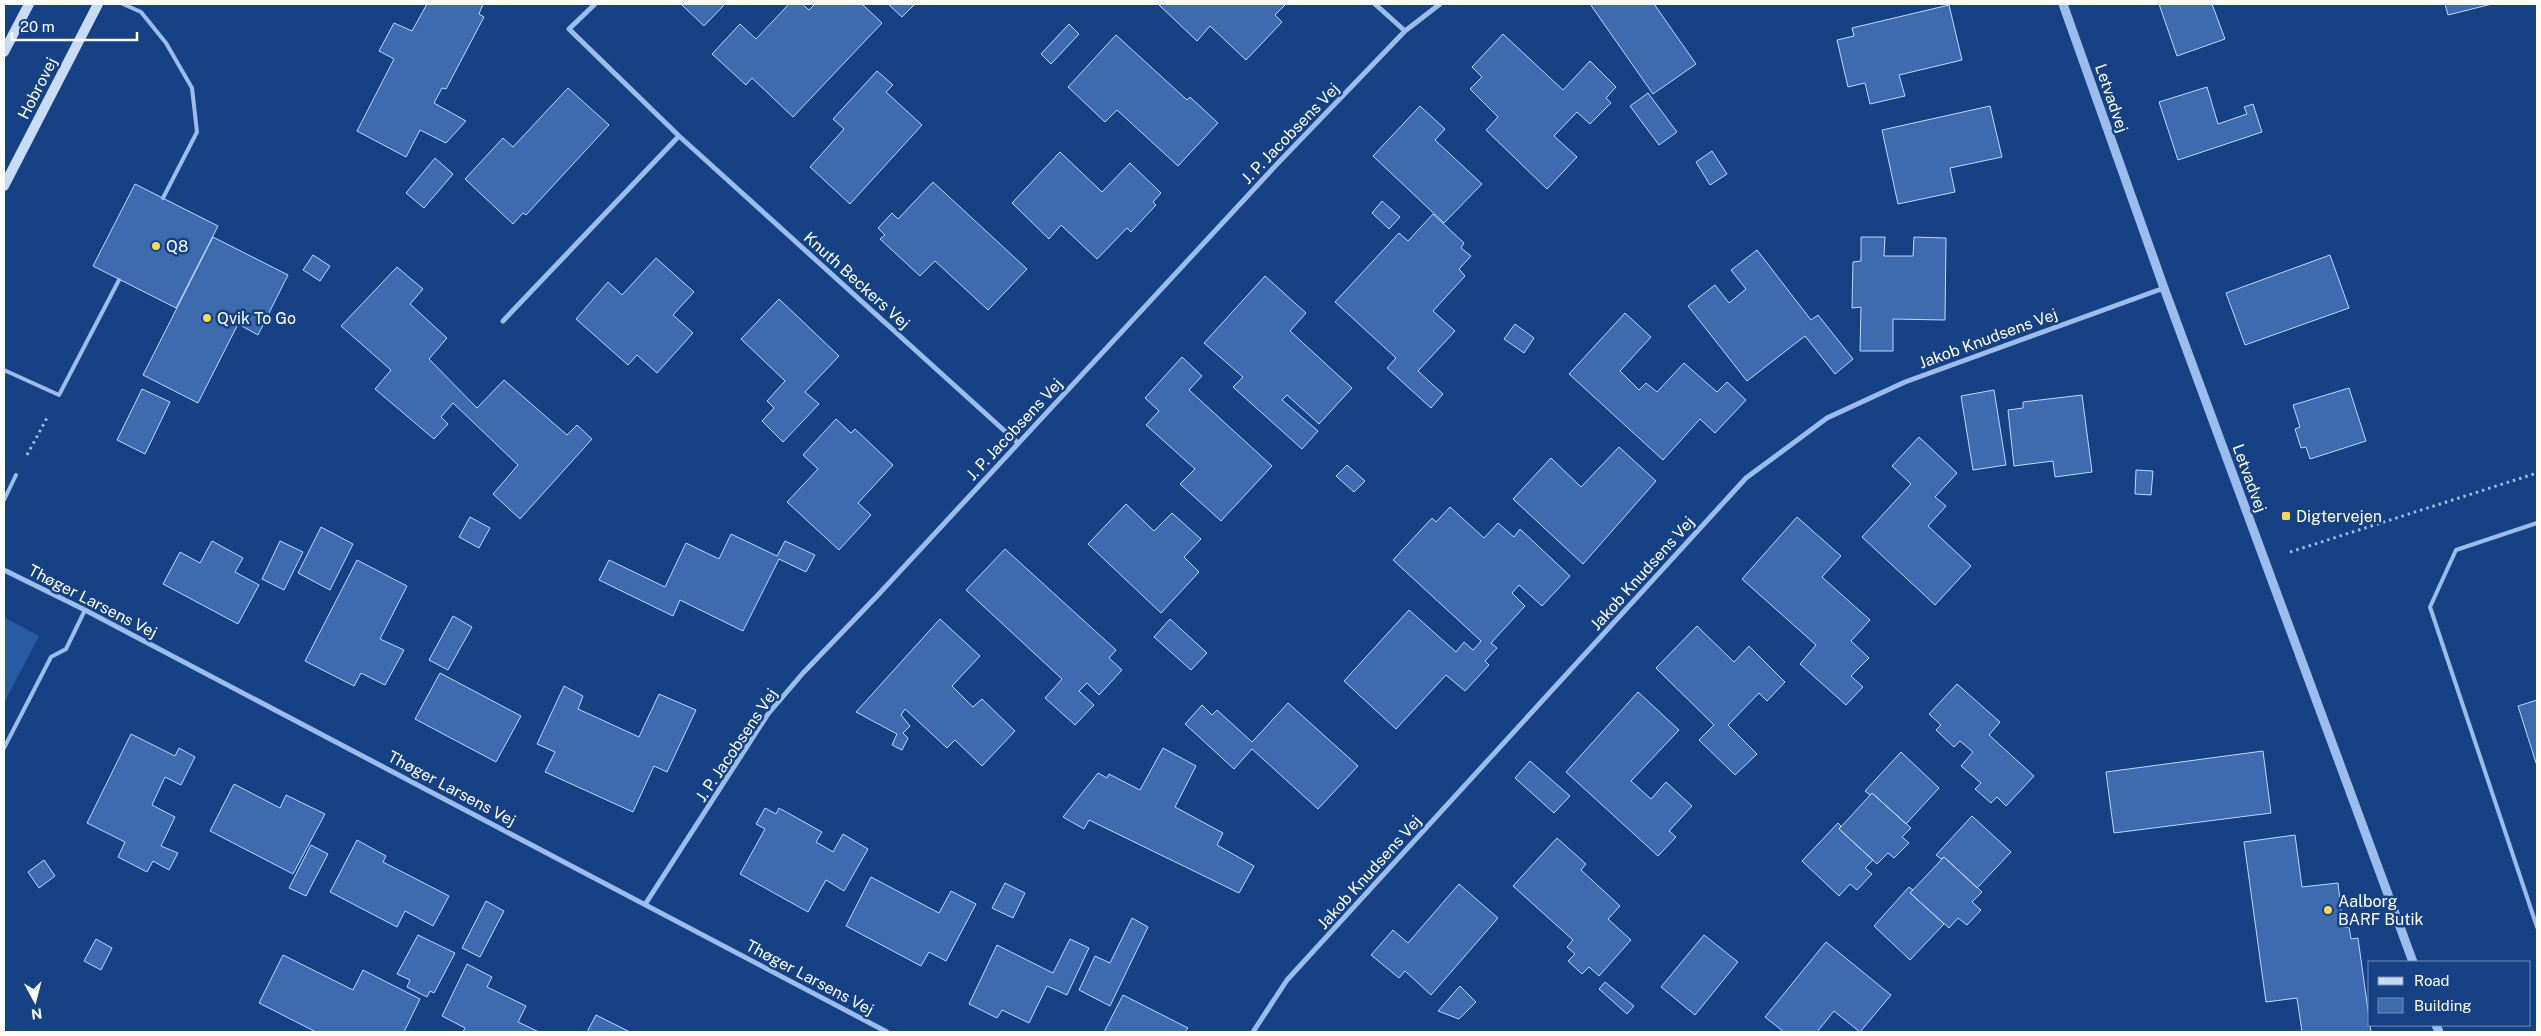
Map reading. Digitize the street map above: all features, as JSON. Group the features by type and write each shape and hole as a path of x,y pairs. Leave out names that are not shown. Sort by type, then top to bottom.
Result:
{"main road":[{"path":"4,52 29,4"},
{"name":"Hobrovej","path":"4,186 98,4"}],"street":[{"name":"Knuth Beckers Vej","path":"594,4 569,29 679,136 1018,443"},
{"path":"1375,4 1404,31"},
{"name":"J. P. Jacobsens Vej","path":"646,903 768,714 803,673 878,596 1278,163 1404,31 1440,4"},
{"name":"Letvadvej","path":"2063,4 2164,288 2413,961"},
{"path":"503,321 679,136"},
{"name":"Jakob Knudsens Vej","path":"1253,1032 1287,980 1746,478 1827,418 1905,382 2164,288"},
{"name":"Thøger Larsens Vej","path":"4,570 85,610 646,903 887,1032"}],"lane":[{"path":"123,4 141,12 166,44 192,88 197,132 163,198"},
{"path":"4,370 59,395 119,280"},
{"path":"4,500 16,475"},
{"path":"2537,523 2456,550 2430,607 2537,927"},
{"path":"4,748 51,657 66,648 85,610"}],"path":[{"path":"16,475 59,395"},
{"path":"2265,560 2537,473"}],"shaded area":[{"path":"4,617 39,636 4,703"}],"building":[{"path":"427,4 483,4 479,14 484,17 446,89 442,88 434,103 466,121 446,143 420,130 406,157 357,131 394,59 379,51 394,23 412,31"},
{"path":"681,4 725,4 704,26"},
{"path":"789,4 802,4 809,10 815,4 862,4 882,23 793,117 752,78 746,85 712,54 740,24 756,39"},
{"path":"888,4 915,4 902,17"},
{"path":"1158,4 1286,4 1275,15 1282,22 1246,60 1210,26 1197,41"},
{"path":"1590,4 1654,4 1696,64 1653,94"},
{"path":"2159,4 2212,4 2225,39 2177,56"},
{"path":"2445,4 2492,4 2448,15"},
{"path":"1949,5 1962,60 1899,75 1905,96 1870,104 1865,83 1848,87 1837,40 1854,36 1852,28"},
{"path":"1069,24 1079,34 1051,64 1041,54"},
{"path":"1503,34 1563,90 1590,61 1616,87 1606,98 1611,103 1590,124 1577,112 1554,136 1577,157 1547,189 1486,130 1498,117 1470,89 1482,77 1472,67"},
{"path":"1116,35 1187,100 1190,97 1218,123 1178,166 1117,110 1105,122 1068,87"},
{"path":"877,71 893,85 886,92 922,125 850,204 810,167 844,129 833,119"},
{"path":"2207,87 2218,124 2247,114 2244,107 2253,104 2262,132 2178,160 2159,102"},
{"path":"568,88 609,125 526,215 523,213 513,224 465,179 503,138 513,147"},
{"path":"1648,93 1677,132 1659,145 1630,106"},
{"path":"1420,106 1445,129 1435,140 1482,184 1444,223 1373,156"},
{"path":"1990,106 2002,157 1950,168 1955,192 1898,204 1882,130"},
{"path":"1712,151 1727,174 1710,185 1696,162"},
{"path":"1060,152 1102,192 1130,163 1161,193 1153,202 1156,205 1131,232 1127,228 1097,259 1061,225 1049,239 1012,203"},
{"path":"435,158 453,174 424,208 406,193"},
{"path":"933,182 1027,269 988,310 935,261 920,276 880,239 885,235 878,228 892,213 898,219"},
{"path":"135,184 218,226 176,308 93,266"},
{"path":"1382,201 1400,217 1389,229 1372,213"},
{"path":"1433,214 1464,243 1461,248 1471,256 1459,269 1465,276 1433,311 1455,331 1418,371 1443,394 1431,408 1387,368 1396,358 1335,302 1399,233 1408,241"},
{"path":"213,237 288,275 258,335 238,324 198,403 143,375"},
{"path":"1861,237 1885,237 1884,256 1913,256 1914,237 1946,238 1945,320 1893,319 1893,351 1860,351 1861,307 1852,308 1853,262 1861,261"},
{"path":"1757,250 1811,320 1818,315 1853,359 1835,374 1805,336 1747,381 1688,306 1715,285 1729,303 1746,289 1731,270"},
{"path":"313,255 330,266 320,281 303,270"},
{"path":"2330,255 2349,308 2245,345 2226,293"},
{"path":"656,258 694,292 673,315 693,333 657,373 637,355 628,365 576,319 608,282 622,295"},
{"path":"397,267 423,289 410,304 447,338 429,359 477,408 504,380 567,435 577,425 592,439 520,519 493,494 518,465 453,403 441,417 448,424 434,439 375,389 391,370 341,326"},
{"path":"1265,276 1306,313 1290,331 1352,388 1319,424 1287,395 1282,400 1318,431 1302,449 1233,387 1243,377 1204,343"},
{"path":"779,299 839,356 805,392 819,404 783,442 762,421 774,408 767,401 785,381 741,339"},
{"path":"1625,313 1651,337 1620,371 1639,390 1646,383 1657,392 1684,363 1717,392 1727,382 1746,400 1715,433 1700,419 1663,460 1569,374"},
{"path":"1515,324 1534,338 1524,353 1504,339"},
{"path":"1182,357 1202,376 1189,390 1272,466 1221,521 1180,484 1195,469 1146,425 1159,411 1145,398"},
{"path":"2349,388 2366,441 2310,459 2306,447 2301,448 2295,429 2300,427 2293,405"},
{"path":"142,389 170,402 145,454 117,440"},
{"path":"1994,390 2006,465 1973,470 1961,396"},
{"path":"2082,395 2092,472 2055,477 2053,461 2014,466 2008,410 2023,408 2023,402"},
{"path":"836,419 851,433 855,429 893,465 858,503 871,515 839,550 787,502 818,469 803,455"},
{"path":"1919,437 1957,473 1935,497 1946,506 1928,526 1971,566 1935,605 1862,537 1911,484 1892,466"},
{"path":"1619,447 1656,481 1583,564 1513,499 1551,458 1581,487"},
{"path":"1347,465 1365,481 1354,492 1336,476"},
{"path":"2136,470 2153,471 2151,495 2135,494"},
{"path":"1126,504 1154,531 1172,513 1201,539 1184,557 1199,572 1161,613 1088,544"},
{"path":"1450,507 1484,538 1498,523 1514,537 1520,529 1570,576 1542,606 1519,585 1512,593 1525,606 1491,643 1497,648 1485,661 1489,665 1465,691 1446,675 1396,729 1344,681 1409,610 1456,652 1464,642 1473,650 1481,641 1393,560 1432,518 1436,522"},
{"path":"470,517 490,528 479,548 459,537"},
{"path":"1797,517 1841,556 1822,577 1870,620 1851,641 1869,658 1851,676 1863,687 1846,705 1800,664 1816,645 1742,579"},
{"path":"321,527 353,544 330,590 298,573"},
{"path":"731,534 777,556 785,541 815,555 806,572 779,559 743,631 680,600 673,616 599,580 609,560 665,587 686,543 719,559"},
{"path":"212,541 243,558 235,572 259,585 238,624 163,584 180,552 200,563"},
{"path":"280,541 303,552 284,590 262,579"},
{"path":"1005,549 1116,650 1109,658 1122,670 1099,695 1087,683 1079,691 1094,705 1075,725 1045,698 1062,679 966,590"},
{"path":"357,560 407,586 380,639 404,650 385,685 361,673 354,686 305,661"},
{"path":"453,616 472,627 448,670 429,660"},
{"path":"940,619 980,656 952,686 973,707 982,699 1015,731 982,766 955,740 947,748 905,709 901,715 910,726 903,733 908,738 902,750 892,745 897,734 856,712"},
{"path":"1170,619 1207,653 1191,670 1154,637"},
{"path":"1697,626 1734,662 1749,646 1785,682 1767,701 1759,693 1728,725 1757,754 1735,775 1699,740 1714,725 1656,668"},
{"path":"440,673 521,716 496,762 415,719"},
{"path":"1957,684 2000,722 1989,735 2034,776 2006,806 1997,797 1991,803 1975,789 1981,783 1961,766 1973,752 1960,741 1954,747 1936,730 1941,725 1929,714"},
{"path":"564,686 583,696 578,709 639,737 659,694 696,710 667,772 654,766 633,812 545,772 555,752 537,744"},
{"path":"1638,692 1679,730 1631,781 1651,799 1666,782 1692,806 1669,831 1676,837 1658,856 1566,772"},
{"path":"2537,700 2537,766 2518,706"},
{"path":"1288,703 1358,766 1318,809 1252,749 1234,769 1185,724 1202,705 1212,715 1217,710 1252,742"},
{"path":"131,734 175,756 179,748 195,757 181,785 165,777 152,805 175,817 161,846 178,853 169,870 153,861 147,872 118,857 125,842 87,823"},
{"path":"1163,748 1196,766 1175,807 1223,833 1217,845 1254,866 1239,893 1089,820 1084,829 1063,817 1098,773 1107,778 1109,774 1140,790"},
{"path":"2263,751 2271,813 2114,833 2106,772"},
{"path":"1901,752 1939,788 1906,824 1872,793 1870,795 1865,791"},
{"path":"1530,761 1570,796 1554,813 1515,778"},
{"path":"234,784 280,808 286,795 325,814 293,874 210,831"},
{"path":"1872,793 1911,828 1902,837 1909,843 1894,858 1888,853 1877,864 1839,829"},
{"path":"765,808 776,814 779,808 822,832 816,842 833,852 843,834 868,849 844,891 826,880 808,912 740,874 765,829 756,824"},
{"path":"1972,816 2011,852 1977,888 1944,857 1941,859 1936,855"},
{"path":"1838,823 1841,826 1839,829 1873,860 1865,868 1872,874 1857,890 1850,884 1839,896 1802,861"},
{"path":"2295,835 2302,887 2338,883 2343,927 2349,927 2351,939 2358,938 2368,1010 2368,1026 2370,1026 2371,1032 2302,1032 2297,998 2266,1002 2244,842"},
{"path":"1557,838 1586,864 1581,870 1620,906 1608,919 1631,940 1599,976 1589,967 1582,974 1568,961 1575,954 1567,947 1573,940 1513,886"},
{"path":"357,840 386,856 383,862 449,896 433,926 405,911 397,927 330,892"},
{"path":"311,845 328,854 306,896 289,888"},
{"path":"1944,857 1982,892 1972,902 1981,910 1967,925 1958,918 1949,928 1910,893"},
{"path":"44,860 55,876 39,888 28,872"},
{"path":"871,877 939,913 951,891 976,904 946,961 929,952 921,966 846,926"},
{"path":"1005,883 1025,893 1013,918 992,908"},
{"path":"1459,884 1498,918 1431,995 1405,971 1399,978 1371,955 1393,930 1408,943"},
{"path":"1909,887 1913,890 1910,893 1944,924 1910,960 1874,926"},
{"path":"486,901 504,911 480,957 462,948"},
{"path":"1132,918 1148,927 1110,1006 1079,990 1095,956 1110,963"},
{"path":"418,935 455,953 434,993 430,991 427,997 407,987 410,980 397,974"},
{"path":"1704,935 1738,962 1695,1015 1661,987"},
{"path":"96,939 112,948 101,970 84,961"},
{"path":"1070,939 1089,948 1067,995 1047,986 1029,1023 1002,1010 997,1018 969,1004 997,945 1053,973"},
{"path":"1826,942 1891,995 1860,1032 1834,1011 1817,1032 1784,1032 1765,1017"},
{"path":"283,955 353,990 363,970 420,999 404,1032 316,1032 259,1003"},
{"path":"467,964 492,977 487,987 526,1006 518,1022 539,1032 463,1032 465,1028 442,1016"},
{"path":"1605,982 1634,1006 1627,1014 1599,989"},
{"path":"1460,986 1476,1002 1459,1019 1438,1011"},
{"path":"1123,995 1188,1028 1185,1032 1104,1032"},
{"path":"596,1015 630,1032 587,1032"}],"place":[{"name":"Q8","path":"156,246"},
{"name":"Qvik To Go","path":"207,318"},
{"name":"Digtervejen","path":"2286,516"},
{"name":"Aalborg BARF Butik","path":"2328,910"}]}
